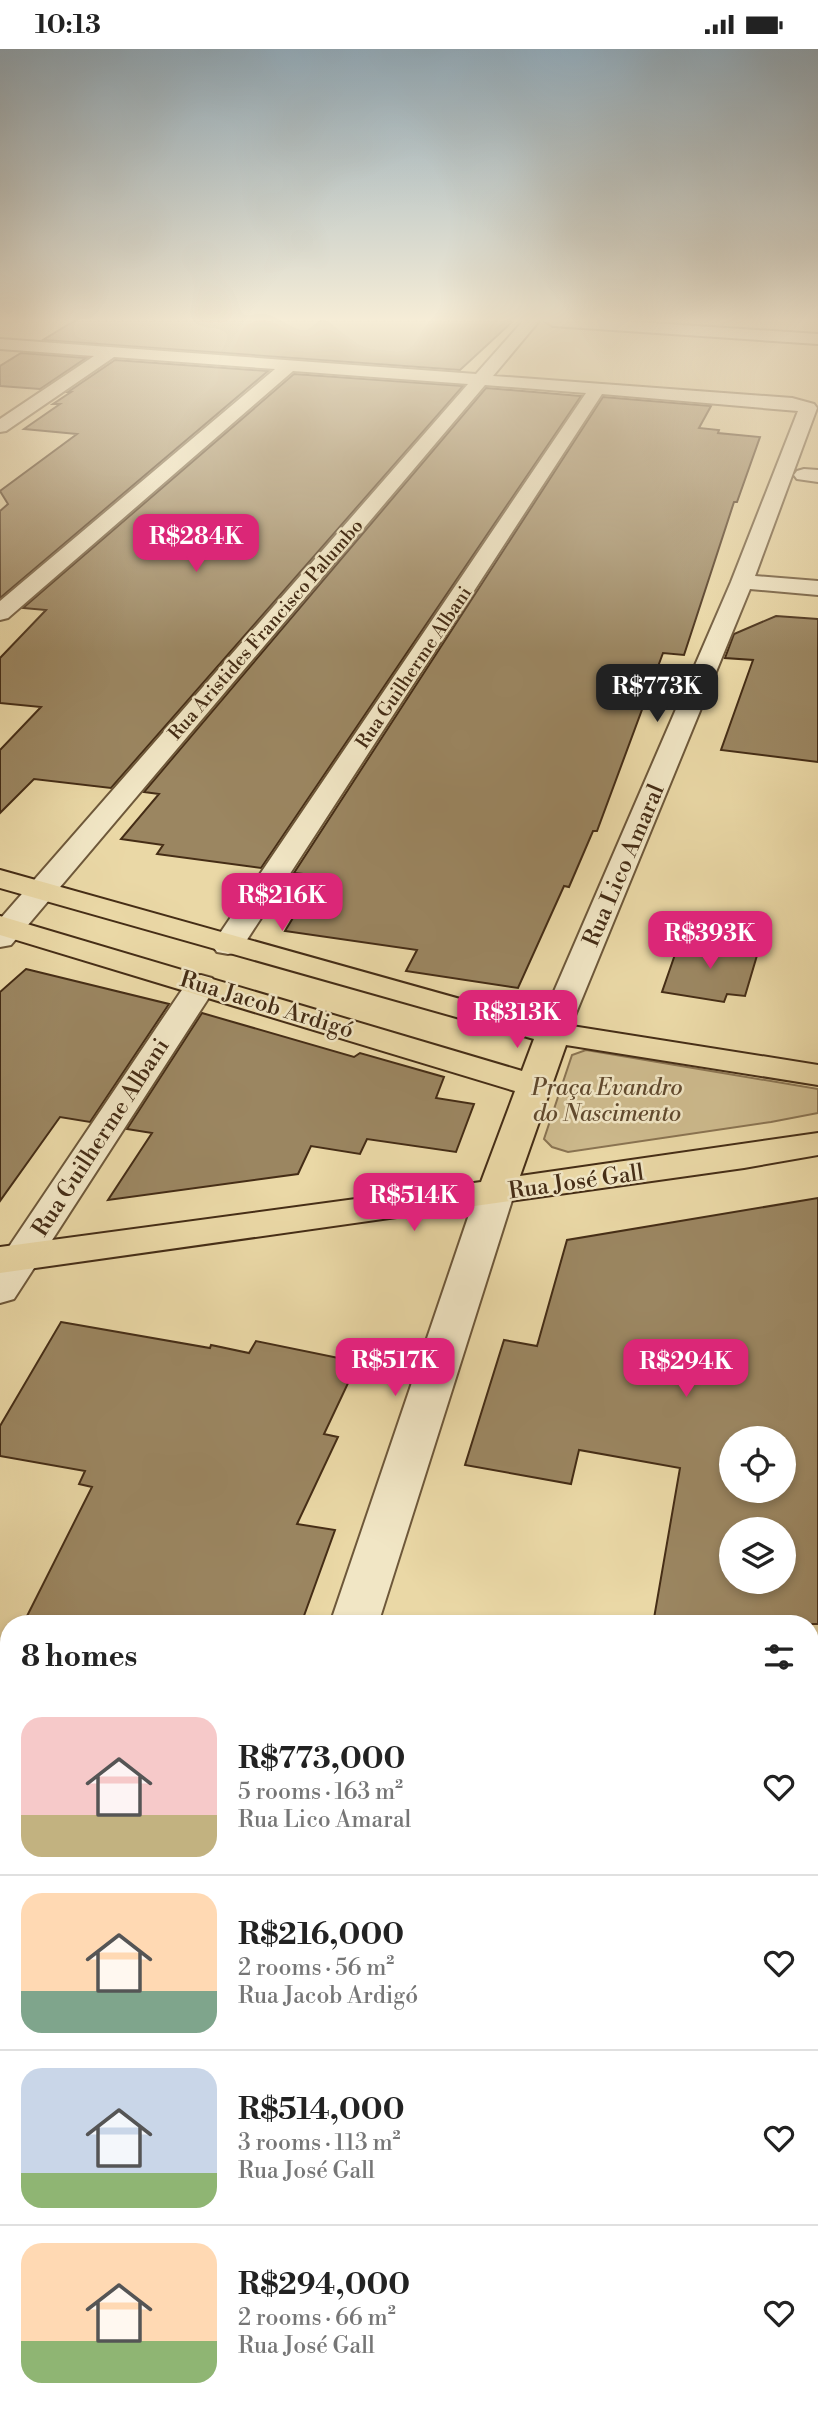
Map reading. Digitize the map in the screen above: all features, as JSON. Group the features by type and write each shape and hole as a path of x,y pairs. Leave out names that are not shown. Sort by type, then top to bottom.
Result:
{"main road":[{"name":"Rua Jacob Ardigó","path":"0,879 454,1010 553,1033 818,1076"},
{"name":"Rua Jacob Ardigó","path":"3,930 201,985 533,1085"},
{"name":"Rua Lico Amaral","path":"496,1191 553,1033"},
{"name":"Rua José Gall","path":"11,1259 744,1157 818,1144"}],"street":[{"path":"0,613 213,431"},
{"name":"Rua Aristides Francisco Palumbo","path":"3,930 41,890 435,431"},
{"name":"Rua Guilherme Albani","path":"228,945 569,431"},
{"name":"Rua Lico Amaral","path":"553,1033 742,582 800,431"},
{"path":"742,582 818,588"},
{"name":"Rua Guilherme Albani","path":"0,1290 11,1259 201,985"},
{"name":"Rua Lico Amaral","path":"357,1615 496,1191"}],"green space":[{"name":"Praça Evandro do Nascimento","path":"586,1050 818,1089 818,1113 568,1152 552,1147 544,1139 572,1055"}],"building":[{"path":"49,431 197,431 0,598 0,511 8,504 0,491 77,434"},
{"path":"228,431 423,431 111,788 34,779 0,813 0,750 41,707 0,703 0,658 46,610 23,608"},
{"path":"449,431 557,431 261,868 157,854 163,845 121,839 159,794 144,792"},
{"path":"581,431 719,431 760,437 737,502 734,502 684,655 663,653 597,831 593,831 569,887 564,886 518,988 406,971 417,950 285,931 308,893 295,891 304,874 294,873"},
{"path":"776,616 818,619 818,762 721,750 753,660 725,658 734,634"},
{"path":"680,940 758,952 745,996 727,994 724,1002 662,992"},
{"path":"26,969 169,1004 90,1122 60,1117 0,1201 0,992"},
{"path":"202,1013 354,1057 360,1053 444,1077 436,1098 474,1104 456,1152 367,1139 360,1154 311,1146 298,1174 108,1200 152,1133 127,1129"},
{"path":"818,1198 818,1615 655,1615 680,1468 579,1450 571,1484 465,1465 504,1340 537,1346 567,1240"},
{"path":"61,1322 249,1353 256,1341 358,1362 324,1434 338,1437 297,1524 335,1530 304,1615 28,1615 92,1487 79,1484 85,1471 0,1456 0,1426"}]}
